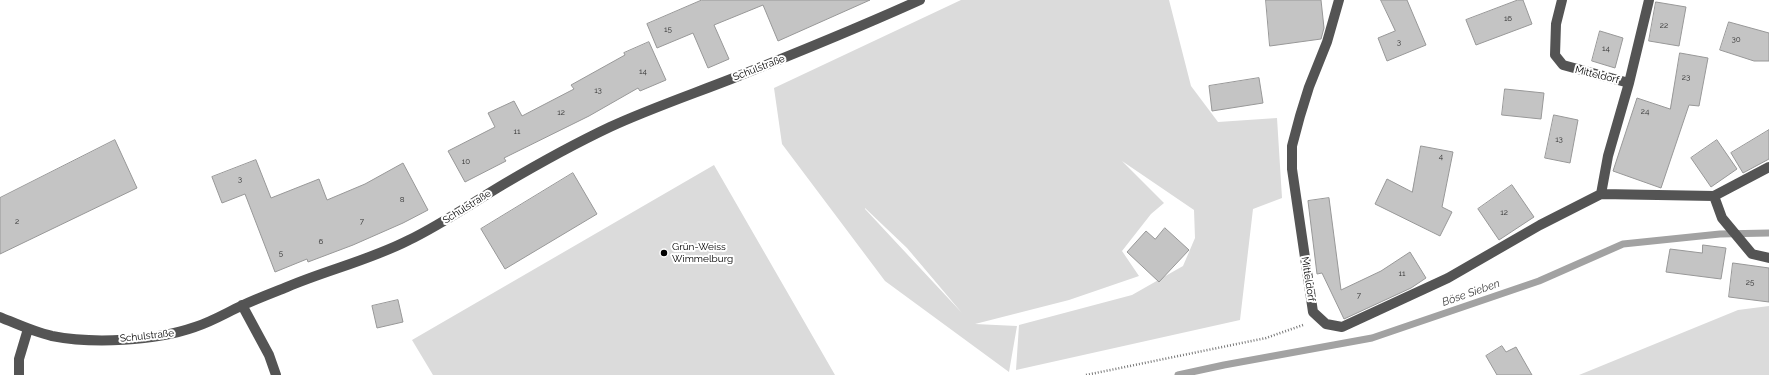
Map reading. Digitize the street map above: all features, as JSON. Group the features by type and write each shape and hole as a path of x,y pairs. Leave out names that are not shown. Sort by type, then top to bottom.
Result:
{"street":[{"name":"Schulstraße","path":"0,317 28,329 50,336 79,340 136,338 172,334 197,327 242,305 310,278 370,258 406,242 439,224 504,184 555,156 606,129 654,107 704,90 802,51 920,0"},
{"name":"Mitteldorf","path":"1321,319 1313,312 1308,288 1292,169 1292,146 1308,87 1327,42 1339,0"},
{"name":"Mitteldorf","path":"1562,0 1556,24 1555,55 1563,65 1629,83"},
{"name":"Mitteldorf","path":"1601,194 1608,156 1629,83 1649,0"},
{"path":"1321,319 1326,324 1342,327 1448,278 1540,225 1601,194 1714,196 1769,167"},
{"path":"1714,196 1722,218 1752,254 1769,258"},
{"path":"242,305 269,355 276,375"},
{"path":"19,375 19,359 28,329"}],"path":[{"path":"1086,375 1266,338 1321,319"}],"shaded area":[{"path":"961,0 1169,0 1191,86 1218,122 1277,118 1282,198 1253,209 1240,320 1016,370 1019,325 1132,295 1183,266 1195,238 1194,210 1122,161 1164,203 1151,214 1122,251 1139,276 1069,300 975,324 1017,326 1009,372 885,281 782,144 774,88","holes":["865,208 907,248 962,313"]},
{"name":"Grün-Weiss Wimmelburg","path":"714,165 835,375 433,375 412,340"},
{"path":"1769,306 1769,375 1579,375 1738,310"}],"building":[{"path":"702,0 870,0 778,41 763,5 714,25 729,59 708,68 693,33 657,48 647,24"},
{"path":"1266,0 1321,0 1324,28 1321,39 1270,46"},
{"path":"1381,0 1407,0 1426,45 1387,61 1378,38 1395,31"},
{"path":"1518,0 1523,0 1532,24 1476,45 1466,20"},
{"path":"1656,2 1686,7 1679,46 1649,41"},
{"path":"1729,22 1769,33 1769,61 1754,61 1720,50"},
{"path":"1600,31 1623,38 1615,68 1592,61"},
{"path":"649,42 666,80 640,91 638,88 589,116 504,158 506,161 465,182 448,151 495,127 488,113 514,101 522,116 574,89 571,85 625,55 624,53"},
{"path":"1680,53 1708,58 1699,106 1689,105 1661,188 1613,171 1637,98 1670,109"},
{"path":"1259,78 1263,103 1212,111 1209,86"},
{"path":"1505,89 1544,93 1541,119 1502,115"},
{"path":"1554,115 1578,120 1570,163 1545,158"},
{"path":"1769,130 1769,159 1743,173 1731,153"},
{"path":"115,140 137,188 0,254 0,198"},
{"path":"1717,140 1737,169 1711,187 1691,158"},
{"path":"1421,146 1453,152 1442,207 1452,212 1440,236 1375,204 1387,179 1412,192"},
{"path":"256,160 271,198 319,179 327,200 365,184 403,163 428,210 403,223 353,245 308,262 307,259 275,272 245,194 222,203 212,177"},
{"path":"573,173 597,214 505,269 481,229"},
{"path":"1512,185 1534,217 1499,240 1478,209"},
{"path":"1329,198 1341,290 1381,271 1410,252 1426,278 1411,288 1344,319 1322,273 1317,274 1308,201"},
{"path":"1165,228 1189,250 1159,282 1127,252 1146,231 1155,239"},
{"path":"1703,245 1726,248 1721,279 1666,272 1670,249 1702,253"},
{"path":"1733,263 1769,268 1769,302 1729,297"},
{"path":"398,300 403,322 377,328 372,306"},
{"path":"1502,346 1506,352 1516,347 1532,375 1497,375 1486,356"}],"waterway":[{"name":"Böse Sieben","path":"1178,375 1224,365 1372,338 1539,281 1623,244 1720,234 1769,233"}],"place":[{"name":"Grün-Weiss Wimmelburg","path":"664,253"}]}
